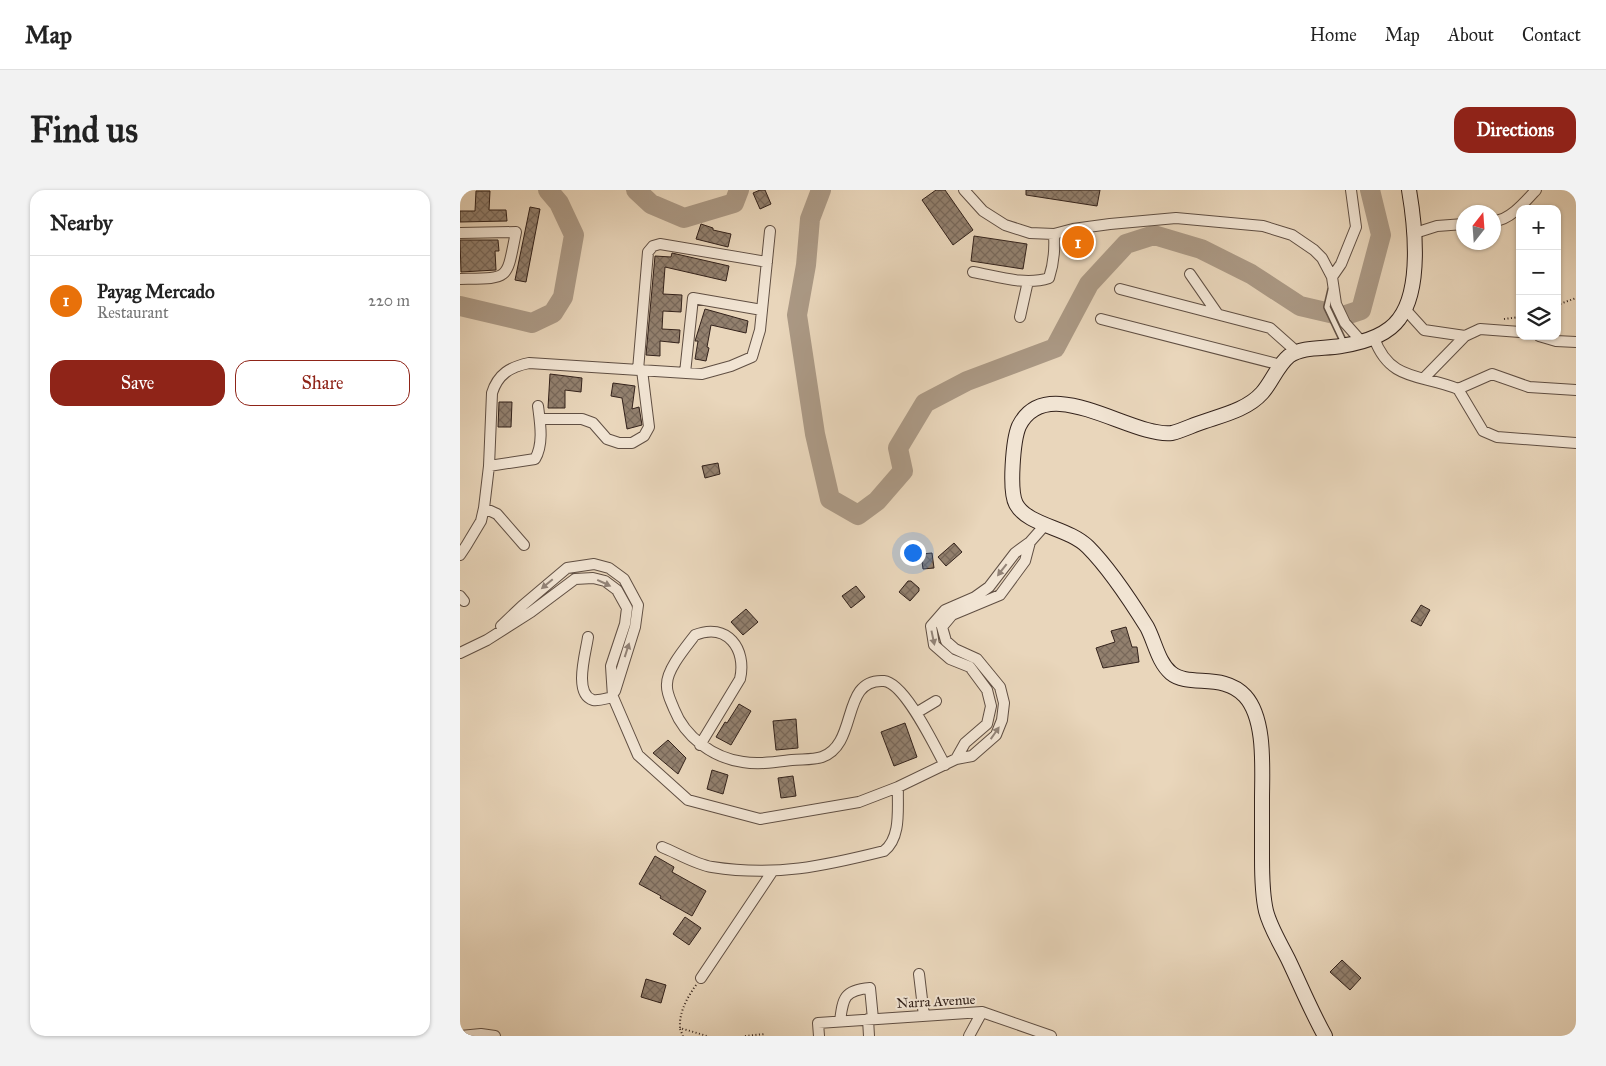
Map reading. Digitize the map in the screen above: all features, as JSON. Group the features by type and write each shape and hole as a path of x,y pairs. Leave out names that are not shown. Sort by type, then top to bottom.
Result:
{"main road":[{"path":"1325,1036 1266,914 1262,876 1262,759 1260,736 1253,709 1247,698 1229,685 1179,678 1170,672 1162,663 1147,628 1101,562 1088,547 1077,537 1046,525 1020,510 1012,496 1011,489 1018,432 1020,426 1034,409 1055,404 1078,406 1150,431 1174,432 1251,403 1261,394 1281,365 1297,352 1346,346 1368,340 1389,329 1399,319 1405,309 1414,271 1415,233 1409,190"}],"street":[{"path":"964,190 983,211 1005,225 1030,233 1054,234 1073,229 1110,224 1176,218 1263,226 1292,235 1322,258 1332,282 1332,306 1340,324 1368,340 1393,368 1406,375 1424,378 1458,389 1483,431 1497,437 1576,443"},
{"path":"1332,282 1356,227 1351,190"},
{"path":"1501,219 1523,205 1536,190"},
{"path":"1415,233 1436,226 1456,225"},
{"path":"460,554 480,521 484,508 489,466 492,393 496,382 504,373 514,366 529,363 702,374 752,357 760,330 770,231"},
{"path":"460,233 516,232 508,268 503,275 496,278 460,278"},
{"path":"973,272 1028,281 1049,278 1055,250 1054,234"},
{"path":"540,419 582,419 593,423 608,439 619,443 632,443 644,436 648,427 640,370 648,252 653,246 660,244 767,262"},
{"path":"1190,274 1217,313"},
{"path":"1020,316 1028,281"},
{"path":"1120,289 1270,328 1297,352"},
{"path":"685,372 693,298 762,310"},
{"path":"1405,309 1424,330 1465,336"},
{"path":"1102,320 1281,365"},
{"path":"1424,378 1465,336 1480,329 1516,332"},
{"path":"1553,340 1576,342"},
{"path":"1458,389 1492,374 1529,387 1576,390"},
{"path":"489,466 535,459 540,452 538,406"},
{"path":"484,508 497,514 524,546"},
{"path":"956,759 964,743 987,724 991,706 987,690 970,667 950,659 934,645 931,626 945,610 975,597 989,587 1015,553 1030,542 1046,525"},
{"path":"460,653 487,640 522,606 567,568 594,564 609,568 624,580 638,605 635,627 613,697 638,755 688,800 760,819 859,802 898,787 956,759 972,756 996,735 1002,720 1004,704 1000,687 977,659 955,650 946,641 942,627 952,615 1000,595 1024,561 1030,542"},
{"path":"989,587 1000,595"},
{"path":"700,745 740,679 742,662 738,649 730,638 723,633 710,631 695,635 669,674 667,684 668,694 678,720 700,745 724,757 743,762 773,762 821,757 833,752 840,744 857,696 865,685 886,681 897,687 916,713 945,765"},
{"path":"588,637 581,687 587,696 595,700 613,697"},
{"path":"916,713 936,701"},
{"path":"662,847 711,867 772,872 827,865 884,851 889,847 896,834 898,787"},
{"path":"701,978 772,872"},
{"path":"918,974 924,1016"},
{"path":"840,1021 843,1004 850,993 855,989 870,988 869,1036"},
{"path":"969,1036 982,1012"},
{"name":"Narra Avenue","path":"819,1036 818,1023 982,1012 1027,1032 1051,1036"},
{"path":"460,1036 481,1034 495,1036"}],"lane":[{"path":"1340,324 1346,346"}],"path":[{"path":"1561,304 1576,298"},
{"path":"683,1036 679,1018 701,978"},
{"path":"680,1028 707,1036"},
{"path":"745,1036 765,1034"}],"building":[{"path":"765,190 771,204 760,209 753,193"},
{"path":"936,190 945,190 973,230 953,245 922,200"},
{"path":"1026,190 1100,190 1097,206 1026,195"},
{"path":"476,191 490,191 489,210 506,210 507,221 460,222 460,211 475,211"},
{"path":"530,207 540,209 526,282 515,280"},
{"path":"701,224 713,228 713,230 731,234 728,247 696,239"},
{"path":"1091,234 1093,247 1064,250 1063,239"},
{"path":"974,236 1027,244 1023,269 971,261"},
{"path":"460,240 498,240 499,251 495,251 496,270 461,272"},
{"path":"672,253 729,266 726,281 665,267 663,294 682,295 681,312 663,311 662,329 680,330 679,343 660,341 660,356 646,355 655,256 671,257"},
{"path":"705,309 748,321 746,333 711,325 706,361 695,359 698,341 695,341"},
{"path":"550,374 582,378 581,392 565,390 565,408 548,408"},
{"path":"613,383 635,386 632,409 639,407 642,425 627,429 622,398 611,396"},
{"path":"499,402 512,402 511,427 498,427"},
{"path":"718,463 720,474 705,478 702,466"},
{"path":"954,543 962,552 946,566 938,557"},
{"path":"932,553 934,568 923,569 921,554"},
{"path":"908,581 911,581 919,588 919,591 910,601 899,592"},
{"path":"856,586 865,597 851,608 842,596"},
{"path":"1421,605 1430,610 1421,626 1411,621"},
{"path":"746,609 758,622 743,635 731,622"},
{"path":"1126,627 1132,647 1137,647 1139,662 1103,668 1096,648 1115,642 1111,631"},
{"path":"739,704 751,711 731,745 716,737"},
{"path":"796,719 798,748 776,750 773,721"},
{"path":"905,723 917,757 894,766 881,732"},
{"path":"668,740 686,758 678,774 653,753"},
{"path":"712,770 728,775 723,794 707,789"},
{"path":"793,776 796,796 781,798 778,778"},
{"path":"655,856 674,867 672,872 706,891 692,916 639,884"},
{"path":"685,917 701,928 689,945 673,934"},
{"path":"1342,960 1361,978 1350,990 1330,972"},
{"path":"646,979 666,985 661,1003 641,997"}],"waterway":[{"path":"460,306 532,323 553,313 563,297 574,235 559,203 548,190"},
{"path":"636,190 651,204 684,218 734,203 739,190"},
{"path":"821,190 810,219 806,265 797,315 815,434 830,499 858,515 877,501 903,471 898,448 925,403 967,381 1055,348 1089,284 1126,244 1154,235 1201,249 1251,274 1300,306 1343,316 1361,310 1381,235 1370,190"}],"place":[{"name":"Payag Mercado","path":"1078,242"}]}
